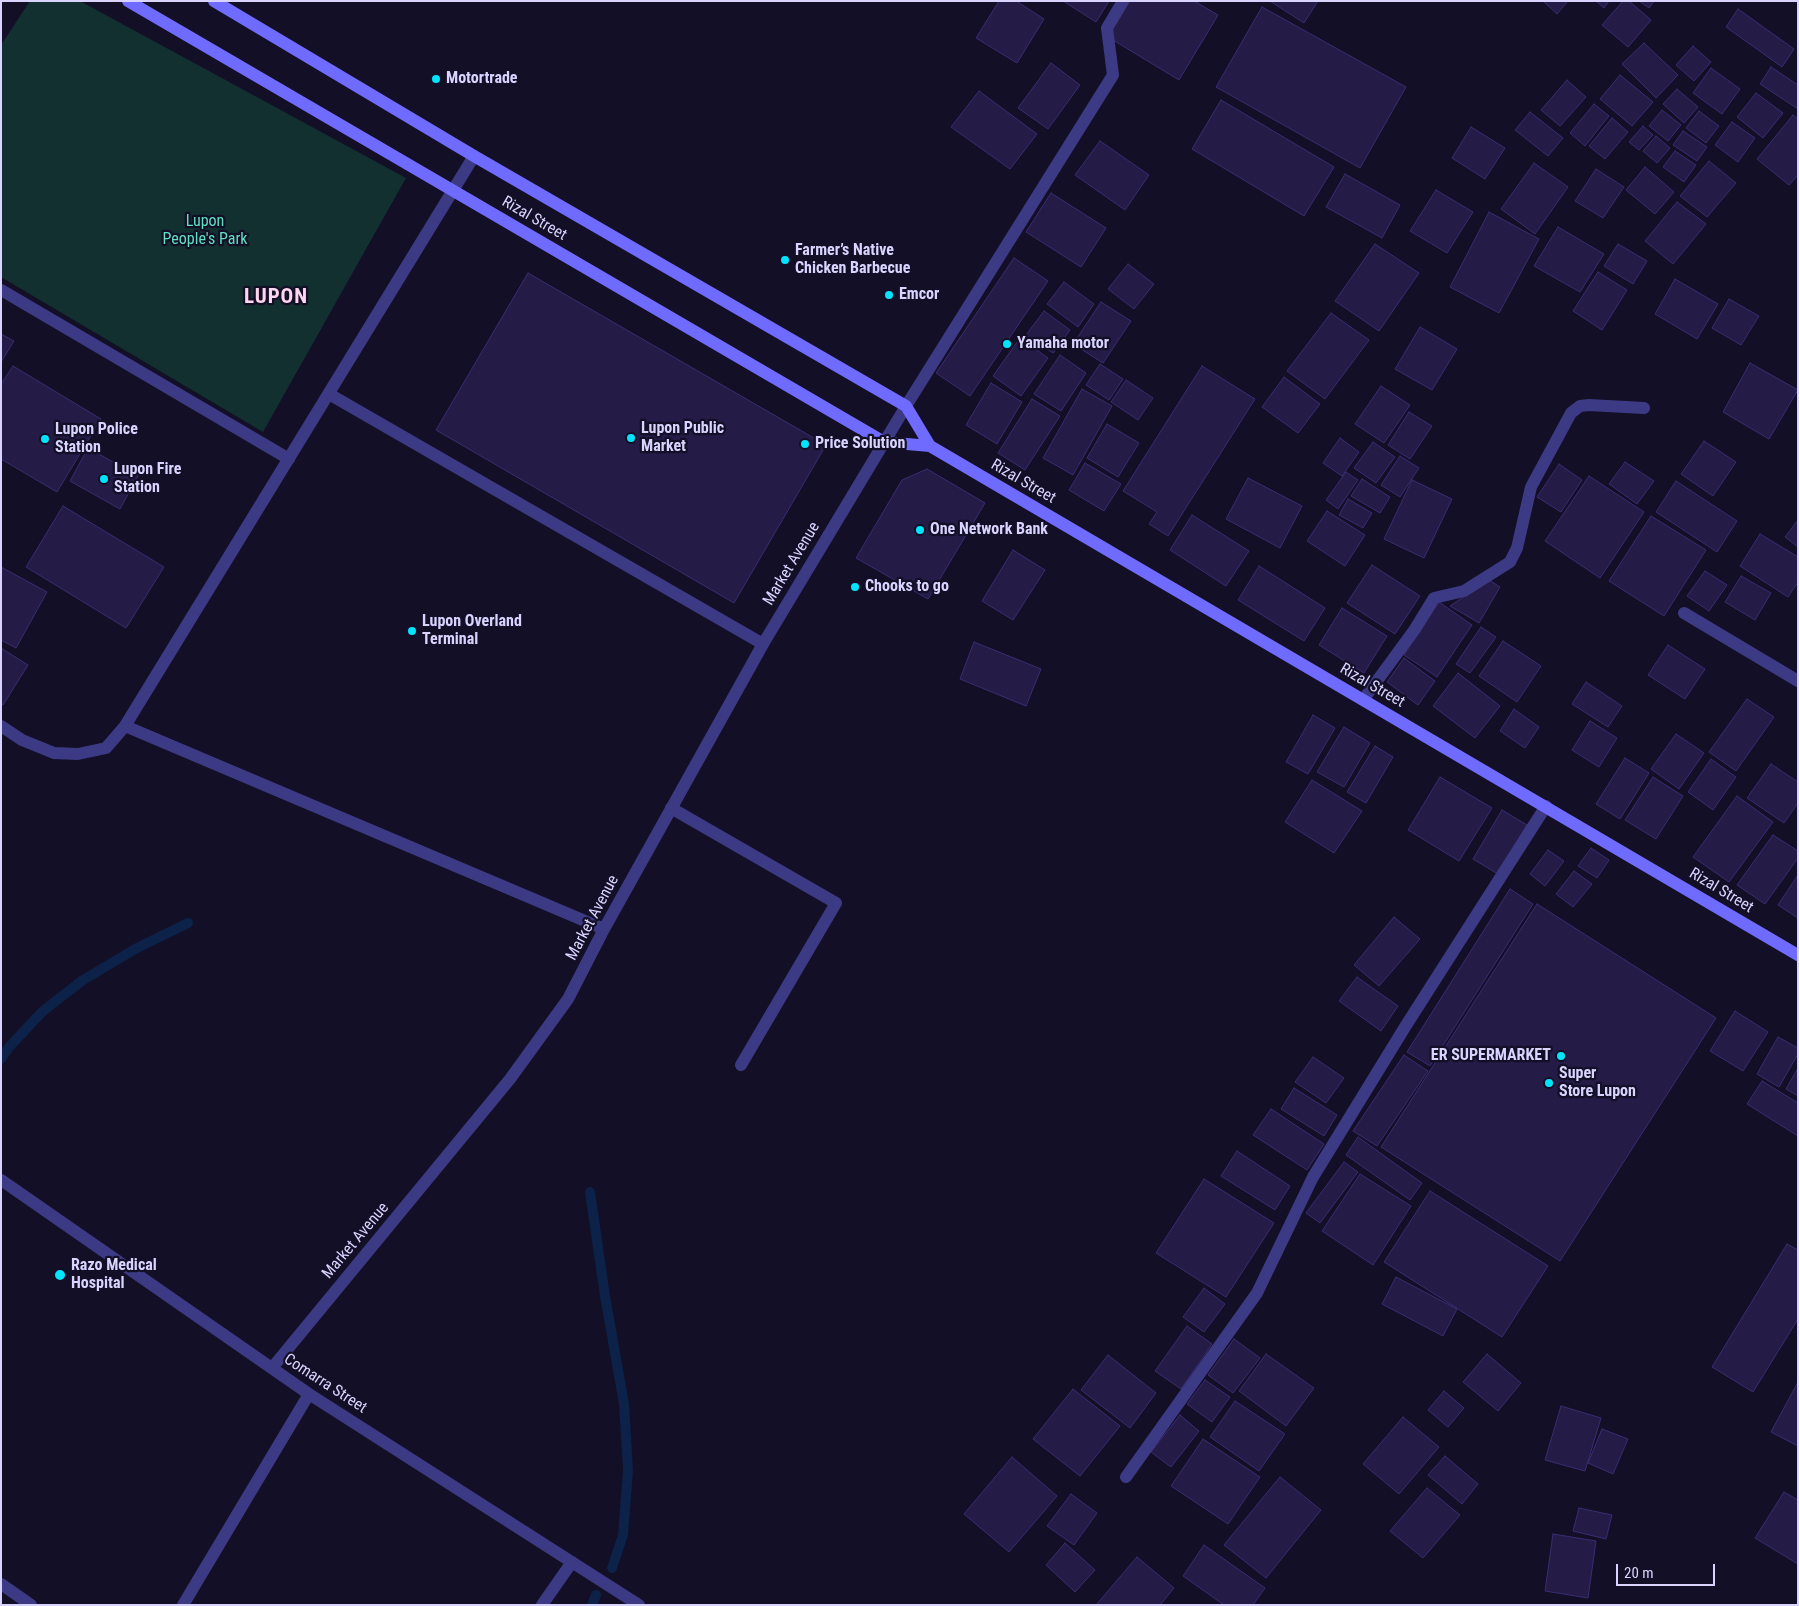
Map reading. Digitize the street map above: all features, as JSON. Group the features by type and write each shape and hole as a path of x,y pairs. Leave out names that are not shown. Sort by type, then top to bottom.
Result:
{"street":[{"name":"Rizal Street","path":"128,1 884,442 930,446 1798,955"},
{"name":"Rizal Street","path":"214,1 474,156 906,406 930,446"},
{"name":"Market Avenue","path":"272,1368 510,1079 568,999 604,929 763,644 906,406 1113,75 1107,28 1123,1"},
{"path":"1,726 22,740 54,753 78,754 106,748 125,726 474,156"},
{"path":"1,290 289,459"},
{"path":"329,394 763,644"},
{"path":"1363,700 1415,629 1434,598 1464,591 1510,562 1516,548 1531,487 1572,413 1580,406 1589,405 1644,408"},
{"path":"1684,613 1798,681"},
{"path":"125,726 604,929"},
{"path":"1126,1477 1256,1293 1313,1177 1404,1027 1546,806"},
{"path":"671,808 836,903 742,1065"},
{"name":"Comarra Street","path":"1,1180 309,1394 639,1605"},
{"path":"183,1605 309,1394"},
{"path":"542,1605 572,1562"},
{"path":"1,1584 14,1600 31,1605"}],"green space":[{"name":"Lupon People's Park","path":"30,1 80,1 406,178 263,432 1,277 1,45"}],"building":[{"path":"999,1 1016,1 1044,19 1017,63 976,38"},
{"path":"1063,1 1109,1 1096,22"},
{"path":"1130,1 1194,1 1218,15 1179,80 1108,37"},
{"path":"1270,1 1318,1 1304,23"},
{"path":"1543,1 1568,1 1557,14"},
{"path":"1596,1 1609,1 1604,8"},
{"path":"1623,1 1629,1 1651,20 1628,47 1602,25"},
{"path":"1639,1 1654,1 1649,8"},
{"path":"1262,7 1406,87 1360,168 1216,87"},
{"path":"1738,9 1794,49 1782,67 1726,27"},
{"path":"1644,43 1678,75 1656,98 1622,64"},
{"path":"1693,46 1711,62 1694,81 1676,65"},
{"path":"1051,63 1080,85 1048,129 1018,108"},
{"path":"1771,67 1798,85 1798,109 1760,84"},
{"path":"1711,68 1740,89 1722,114 1693,93"},
{"path":"1620,75 1653,102 1632,126 1600,99"},
{"path":"1567,80 1586,97 1560,126 1541,110"},
{"path":"1677,89 1698,107 1684,123 1663,104"},
{"path":"979,91 1037,134 1010,169 951,127"},
{"path":"1756,93 1783,113 1763,138 1737,117"},
{"path":"1221,100 1334,167 1304,216 1192,149"},
{"path":"1594,104 1609,116 1585,146 1570,133"},
{"path":"1662,110 1681,125 1668,141 1649,126"},
{"path":"1699,111 1719,126 1706,143 1686,128"},
{"path":"1530,112 1563,138 1548,156 1515,130"},
{"path":"1793,115 1798,119 1798,175 1789,185 1757,159"},
{"path":"1612,118 1628,132 1605,159 1589,146"},
{"path":"1732,122 1755,138 1738,162 1715,145"},
{"path":"1643,126 1653,135 1639,150 1629,142"},
{"path":"1471,127 1505,148 1485,179 1452,158"},
{"path":"1683,131 1707,147 1697,161 1673,145"},
{"path":"1656,136 1670,148 1657,163 1643,151"},
{"path":"1100,141 1149,175 1125,210 1075,175"},
{"path":"1675,151 1696,165 1684,182 1663,167"},
{"path":"1709,161 1736,183 1707,217 1680,196"},
{"path":"1534,163 1568,187 1535,234 1501,209"},
{"path":"1645,167 1674,192 1655,214 1626,190"},
{"path":"1596,169 1624,187 1603,218 1575,201"},
{"path":"1345,174 1400,205 1382,238 1326,207"},
{"path":"1436,190 1473,212 1447,253 1410,231"},
{"path":"1051,193 1106,228 1081,267 1026,232"},
{"path":"1677,202 1706,224 1673,264 1645,241"},
{"path":"1489,212 1539,239 1499,313 1450,287"},
{"path":"1558,227 1604,254 1580,292 1534,266"},
{"path":"1375,244 1419,273 1379,331 1335,301"},
{"path":"1618,244 1647,261 1633,284 1604,266"},
{"path":"1014,258 1048,281 970,396 936,373"},
{"path":"1128,264 1154,284 1134,309 1108,289"},
{"path":"1598,272 1627,290 1602,330 1573,311"},
{"name":"Lupon Public Market","path":"528,273 826,445 734,603 436,430"},
{"path":"1675,279 1718,304 1697,339 1655,314"},
{"path":"1064,282 1094,304 1078,327 1047,304"},
{"path":"1729,299 1759,316 1741,345 1712,328"},
{"path":"1101,302 1131,321 1103,363 1073,344"},
{"path":"1044,311 1070,330 1053,353 1026,335"},
{"path":"1331,313 1369,340 1325,399 1287,371"},
{"path":"1420,327 1457,349 1432,390 1395,369"},
{"path":"1,334 14,341 1,362"},
{"path":"1020,338 1048,358 1021,396 993,376"},
{"path":"1060,355 1086,373 1061,411 1034,394"},
{"path":"1750,363 1798,390 1769,439 1723,412"},
{"path":"1100,364 1123,379 1109,400 1086,385"},
{"name":"Lupon Police Station","path":"13,366 101,419 57,492 1,459 1,384"},
{"path":"1202,366 1255,399 1168,536 1149,524 1157,512 1123,491"},
{"path":"1284,377 1320,404 1298,433 1262,407"},
{"path":"1126,380 1153,398 1138,420 1111,402"},
{"path":"991,383 1022,402 997,444 966,425"},
{"path":"1381,386 1410,405 1384,443 1355,424"},
{"path":"1082,389 1112,406 1073,475 1043,458"},
{"path":"1032,399 1060,416 1025,470 998,453"},
{"path":"1409,412 1432,426 1410,459 1388,445"},
{"path":"1107,424 1139,443 1118,477 1087,458"},
{"path":"1340,438 1359,452 1342,476 1323,463"},
{"path":"1704,441 1736,462 1713,496 1681,474"},
{"path":"1373,442 1395,457 1376,483 1354,468"},
{"name":"Lupon Fire Station","path":"88,448 138,476 120,509 70,481"},
{"path":"1400,456 1419,468 1400,497 1381,485"},
{"path":"1625,462 1654,481 1637,504 1609,484"},
{"path":"1085,463 1121,484 1104,511 1069,490"},
{"path":"1559,464 1582,480 1561,512 1537,497"},
{"name":"One Network Bank","path":"927,469 985,503 928,599 856,558 902,480"},
{"path":"1346,472 1358,480 1338,509 1326,500"},
{"path":"1589,476 1644,512 1600,578 1545,541"},
{"path":"1248,478 1302,506 1280,548 1226,519"},
{"path":"1362,479 1390,497 1380,513 1351,496"},
{"path":"1412,480 1452,499 1424,558 1384,539"},
{"path":"1676,481 1737,521 1717,552 1656,512"},
{"path":"1348,499 1372,513 1363,528 1339,515"},
{"path":"63,506 164,567 126,628 26,567"},
{"path":"1327,511 1365,535 1345,566 1307,541"},
{"path":"1192,515 1249,551 1226,586 1170,550"},
{"path":"1651,516 1706,550 1664,616 1609,581"},
{"path":"1798,520 1798,547 1785,537"},
{"path":"1760,534 1798,557 1798,582 1788,597 1740,566"},
{"path":"1013,550 1045,570 1013,620 982,601"},
{"path":"1372,565 1420,596 1395,634 1347,603"},
{"path":"1259,566 1325,608 1304,641 1238,600"},
{"path":"1,567 47,592 16,648 1,640"},
{"path":"1705,571 1727,585 1709,611 1687,596"},
{"path":"1741,576 1771,593 1755,620 1725,602"},
{"path":"1489,580 1500,587 1479,623 1450,606"},
{"path":"1439,602 1472,625 1437,677 1404,655"},
{"path":"1342,608 1387,636 1364,673 1319,645"},
{"path":"1481,627 1496,637 1470,673 1456,664"},
{"path":"1503,641 1541,666 1517,702 1479,676"},
{"path":"974,642 1041,669 1026,706 960,679"},
{"path":"1668,645 1705,669 1685,699 1648,675"},
{"path":"1,648 28,665 3,705 1,704"},
{"path":"1404,658 1435,681 1418,705 1387,682"},
{"path":"1458,673 1500,706 1475,738 1433,706"},
{"path":"1586,682 1622,706 1608,727 1572,704"},
{"path":"1747,699 1774,717 1736,771 1709,752"},
{"path":"1514,709 1539,727 1525,748 1500,731"},
{"path":"1313,715 1335,728 1308,774 1286,762"},
{"path":"1590,721 1617,738 1599,767 1572,750"},
{"path":"1344,727 1370,743 1344,787 1317,772"},
{"path":"1676,734 1704,753 1679,789 1651,769"},
{"path":"1375,746 1393,757 1366,803 1347,792"},
{"path":"1625,758 1649,773 1620,819 1596,804"},
{"path":"1711,759 1736,777 1713,810 1688,792"},
{"path":"1771,764 1798,782 1798,803 1784,823 1747,798"},
{"path":"1440,777 1492,808 1459,861 1408,830"},
{"path":"1653,777 1683,796 1656,839 1625,820"},
{"path":"1312,780 1362,811 1334,853 1285,822"},
{"path":"1737,796 1773,822 1729,882 1693,857"},
{"path":"1502,810 1527,825 1498,874 1473,859"},
{"path":"1773,835 1798,851 1798,858 1765,904 1737,885"},
{"path":"1591,848 1609,860 1597,878 1578,866"},
{"path":"1548,850 1564,861 1545,886 1530,874"},
{"path":"1574,871 1592,884 1573,907 1556,894"},
{"path":"1798,875 1798,918 1778,905"},
{"path":"1510,889 1533,904 1430,1066 1407,1052"},
{"name":"Super Store Lupon","path":"1537,904 1716,1018 1560,1261 1381,1147"},
{"path":"1394,917 1420,939 1379,986 1354,965"},
{"path":"1357,977 1398,1006 1381,1031 1339,1001"},
{"path":"1735,1011 1768,1032 1743,1071 1710,1051"},
{"path":"1778,1037 1798,1048 1798,1054 1779,1087 1757,1074"},
{"path":"1404,1055 1428,1071 1377,1146 1353,1131"},
{"path":"1313,1057 1344,1078 1326,1103 1295,1082"},
{"path":"1798,1068 1798,1096 1786,1089"},
{"path":"1762,1081 1798,1103 1798,1136 1747,1104"},
{"path":"1294,1088 1337,1115 1324,1136 1281,1109"},
{"path":"1271,1109 1324,1144 1307,1170 1253,1135"},
{"path":"1358,1137 1422,1183 1410,1200 1346,1155"},
{"path":"1237,1151 1290,1186 1275,1210 1221,1176"},
{"path":"1344,1162 1358,1172 1320,1223 1306,1213"},
{"path":"1360,1174 1411,1206 1373,1265 1322,1231"},
{"path":"1204,1179 1274,1223 1226,1297 1156,1253"},
{"path":"1430,1191 1548,1266 1502,1337 1384,1262"},
{"path":"1787,1244 1798,1250 1798,1319 1753,1392 1712,1367"},
{"path":"1396,1277 1457,1309 1443,1336 1382,1304"},
{"path":"1204,1288 1225,1304 1204,1332 1183,1317"},
{"path":"1187,1326 1212,1344 1181,1389 1155,1371"},
{"path":"1234,1339 1260,1358 1233,1393 1208,1375"},
{"path":"1266,1354 1314,1388 1286,1426 1239,1391"},
{"path":"1487,1354 1521,1383 1498,1411 1463,1382"},
{"path":"1108,1355 1156,1393 1130,1428 1081,1390"},
{"path":"1205,1380 1230,1397 1212,1422 1187,1404"},
{"path":"1798,1382 1798,1446 1771,1432"},
{"path":"1073,1389 1120,1426 1080,1476 1033,1439"},
{"path":"1444,1391 1464,1408 1448,1427 1428,1410"},
{"path":"1235,1401 1285,1434 1259,1471 1210,1437"},
{"path":"1561,1406 1601,1418 1585,1471 1545,1460"},
{"path":"1180,1415 1199,1431 1171,1467 1151,1452"},
{"path":"1403,1417 1439,1447 1399,1494 1363,1464"},
{"path":"1602,1429 1628,1439 1613,1474 1588,1463"},
{"path":"1203,1439 1260,1477 1228,1524 1171,1486"},
{"path":"1445,1456 1478,1484 1462,1504 1428,1475"},
{"path":"1012,1457 1057,1496 1009,1552 964,1514"},
{"path":"1280,1477 1321,1510 1266,1578 1224,1545"},
{"path":"1427,1488 1460,1515 1423,1558 1390,1531"},
{"path":"1784,1492 1798,1500 1798,1564 1755,1538"},
{"path":"1071,1494 1097,1513 1074,1545 1047,1526"},
{"path":"1579,1508 1612,1515 1606,1539 1573,1531"},
{"path":"1553,1534 1596,1541 1588,1598 1545,1591"},
{"path":"1065,1543 1095,1570 1075,1592 1046,1565"},
{"path":"1204,1545 1265,1588 1253,1605 1224,1605 1183,1576"},
{"path":"1137,1557 1174,1588 1160,1605 1096,1605"}],"waterway":[{"path":"1,1059 10,1046 43,1011 83,980 137,948 188,923"},
{"path":"590,1192 605,1296 624,1404 628,1470 623,1535 612,1568"},
{"path":"592,1605 596,1595"}],"place":[{"name":"Motortrade","path":"436,79"},
{"name":"Farmer’s Native Chicken Barbecue","path":"785,260"},
{"name":"Emcor","path":"889,295"},
{"name":"Yamaha motor","path":"1007,344"},
{"name":"Lupon Public Market","path":"631,438"},
{"name":"Lupon Police Station","path":"45,439"},
{"name":"Price Solution","path":"805,444"},
{"name":"Lupon Fire Station","path":"104,479"},
{"name":"One Network Bank","path":"920,530"},
{"name":"Chooks to go","path":"855,587"},
{"name":"Lupon Overland Terminal","path":"412,631"},
{"name":"ER SUPERMARKET","path":"1561,1056"},
{"name":"Super Store Lupon","path":"1549,1083"},
{"name":"Razo Medical Hospital","path":"60,1275"}],"district":[{"name":"LUPON","path":"276,298"}]}
